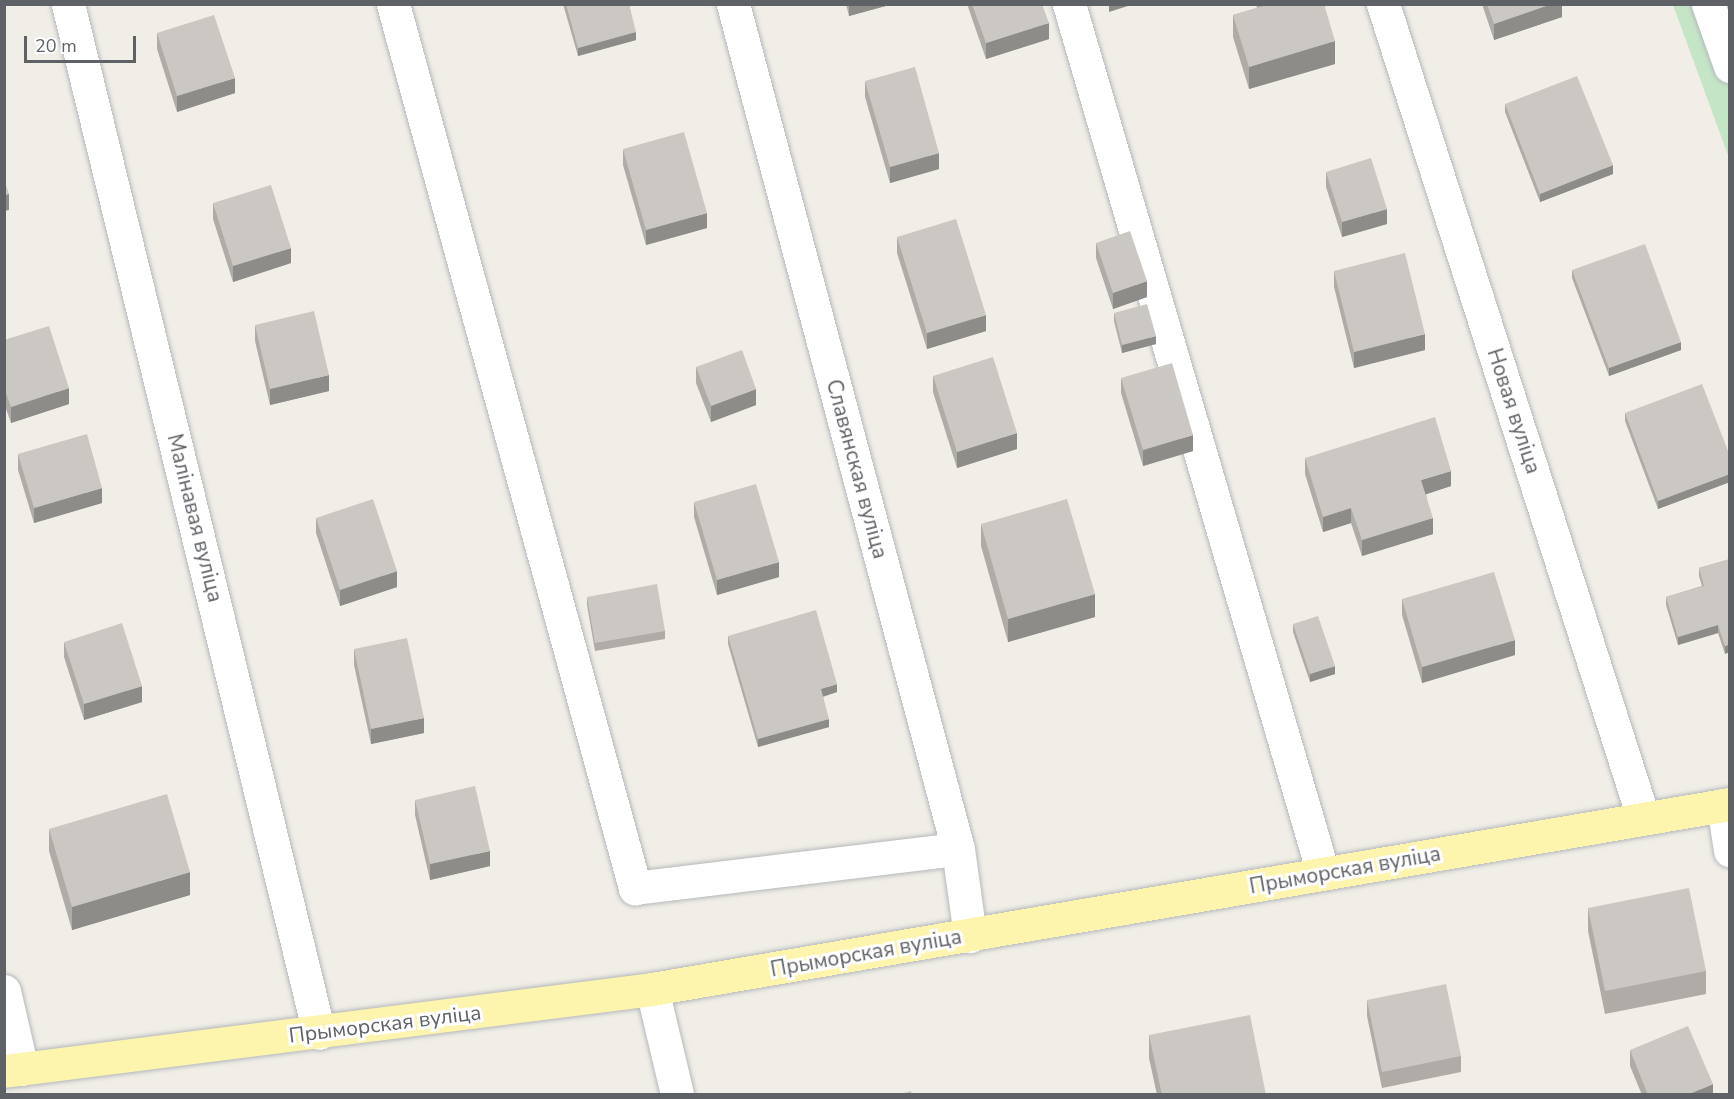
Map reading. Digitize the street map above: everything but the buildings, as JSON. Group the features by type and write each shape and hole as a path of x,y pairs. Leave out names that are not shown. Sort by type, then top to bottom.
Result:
{"main road":[{"name":"Прыморская вуліца","path":"13,1070 652,989 1726,804"}],"street":[{"name":"Малінавая вуліца","path":"68,4 319,1033"},
{"path":"393,4 635,888 958,849"},
{"name":"Славянская вуліца","path":"733,4 958,849 970,936"},
{"path":"1069,4 1323,873"},
{"name":"Новая вуліца","path":"1383,4 1643,817"},
{"path":"1708,4 1730,66"},
{"name":"Прыморская вуліца","path":"1726,804 1730,850"},
{"path":"652,989 677,1095"},
{"path":"4,991 13,1070"}],"green space":[{"path":"1673,5 1729,5 1729,158"}]}
